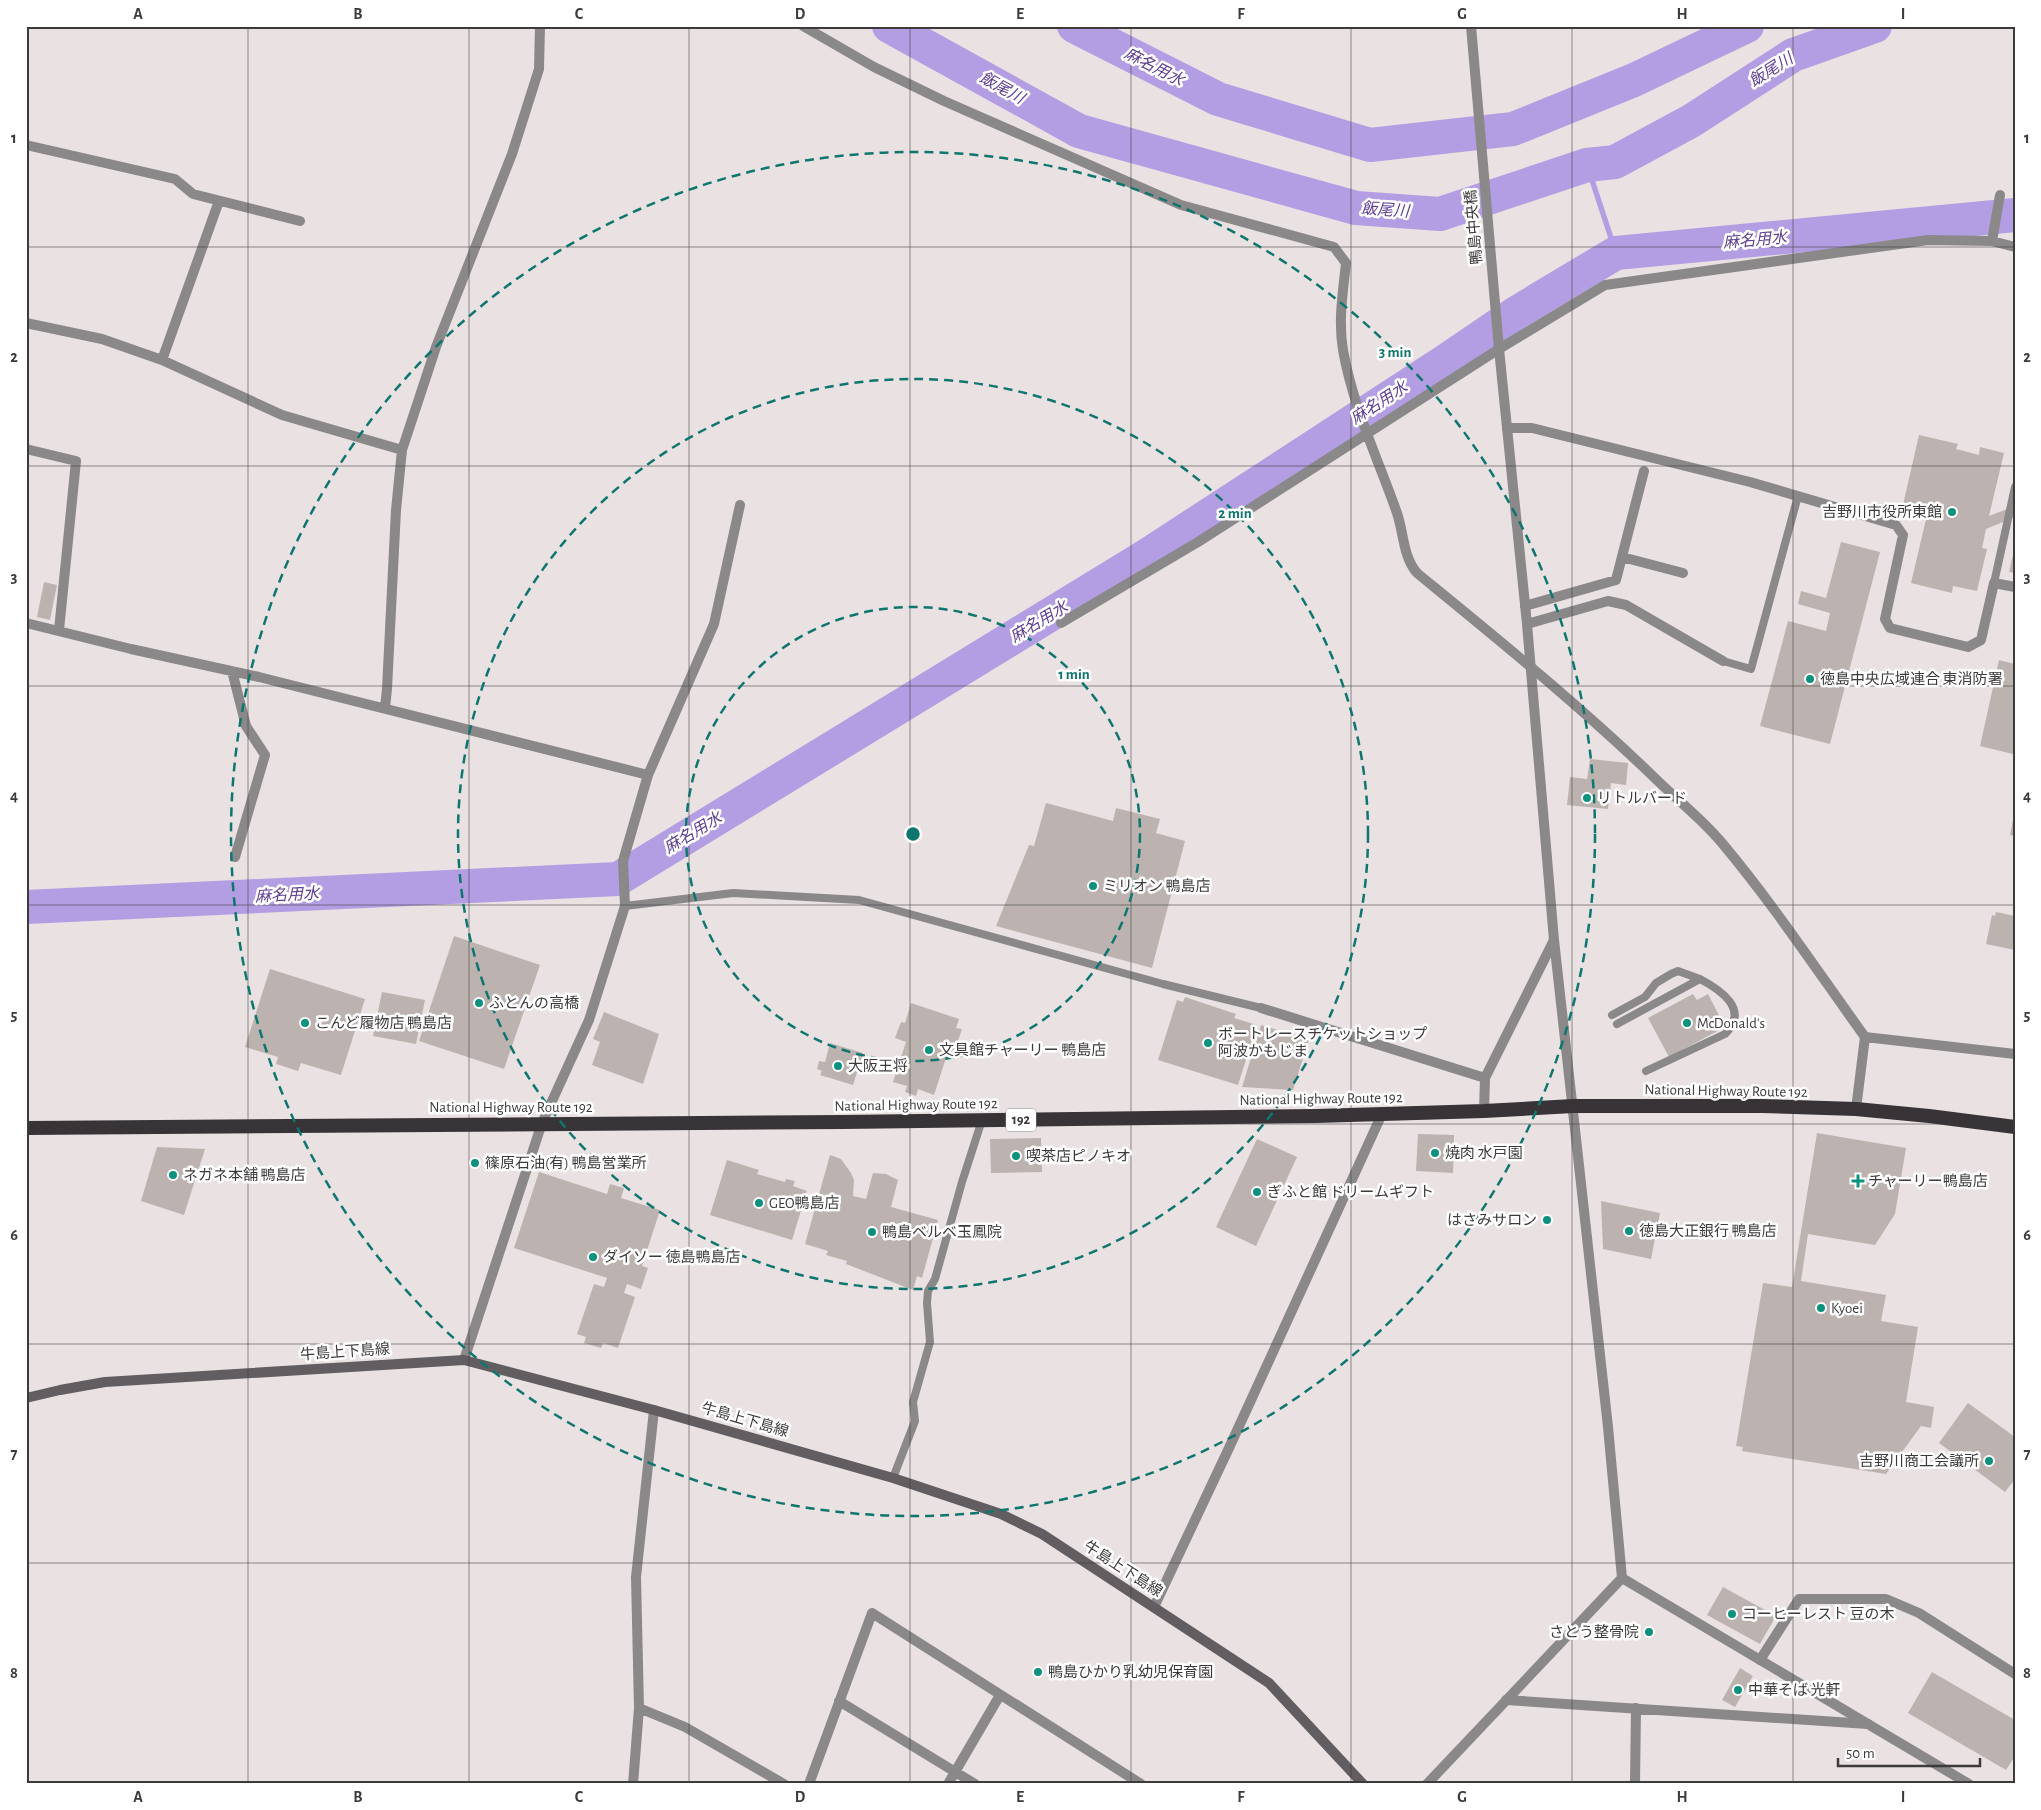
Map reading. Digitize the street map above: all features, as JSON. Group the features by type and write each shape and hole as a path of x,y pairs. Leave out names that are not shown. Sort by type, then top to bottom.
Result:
{"highway":[{"name":"National Highway Route 192","path":"26,1128 982,1120 1382,1114 1573,1106 1762,1106 1856,1109 2015,1127"}],"main road":[{"name":"牛島上下島線","path":"26,1398 105,1382 464,1360 654,1410 892,1478 1001,1514 1042,1534 1269,1683 1363,1784"}],"street":[{"path":"385,708 388,689 396,510 402,450 436,347 512,154 538,69 540,26"},
{"path":"803,26 874,66 944,101 1181,205 1334,247 1346,263 1340,314 1343,350 1357,405 1401,524 1408,563 1417,573 1529,665 1638,762 1721,842 1772,908 1865,1037 1856,1109"},
{"name":"鴨島中央橋","path":"1471,26 1499,349 1527,624 1554,940 1608,1427 1622,1578"},
{"path":"26,145 175,179 193,194 300,221"},
{"path":"1992,241 2000,195"},
{"path":"162,360 219,201"},
{"path":"1061,623 1198,542 1366,431 1605,285 1928,240 1992,241 2015,247"},
{"path":"26,323 102,338 162,360 282,415 402,450"},
{"path":"1507,428 1532,428 1750,482 1896,525 1903,534 1885,619 1890,628 1968,647 1981,640 1994,583 2015,587"},
{"path":"26,449 76,461 59,630"},
{"path":"1525,606 1616,580 1644,471"},
{"path":"464,1360 542,1123 589,1020 625,906 622,861 648,775 714,624 740,505"},
{"path":"1622,557 1683,573"},
{"path":"1527,624 1608,601 1626,605 1723,662"},
{"path":"26,623 385,708 648,775"},
{"path":"232,671 246,726 265,755 235,857"},
{"path":"1484,1111 1485,1078 1554,940"},
{"path":"1261,1008 1485,1078"},
{"path":"1865,1037 2015,1054"},
{"path":"1154,1607 1230,1448 1382,1114"},
{"path":"633,1784 639,1708 636,1577 654,1410"},
{"path":"1427,1784 1622,1578 1968,1784"},
{"path":"1760,1660 1799,1600 1886,1598 1919,1613 2015,1674"},
{"path":"809,1784 872,1613 1141,1784"},
{"path":"948,1784 1000,1695"},
{"path":"1506,1700 1868,1724"},
{"path":"839,1701 975,1784"},
{"path":"639,1708 685,1727 784,1784"},
{"path":"1635,1784 1636,1708"}],"lane":[{"path":"1994,583 2015,487"},
{"path":"1723,662 1750,669 1798,496"},
{"path":"625,906 733,893 859,900 1163,984 1261,1008"},
{"path":"1612,1015 1645,997 1656,983 1678,971 1700,979 1721,991 1730,1000 1735,1019 1733,1027 1726,1034 1646,1071"},
{"path":"1617,1024 1700,979"},
{"path":"892,1478 914,1421 913,1402 930,1342 928,1291 935,1279 962,1182 982,1120"}],"building":[{"name":"吉野川市役所東館","path":"1919,435 1958,444 1956,449 1979,455 1980,447 2004,453 1989,516 2015,506 2015,517 1986,529 1982,548 1987,549 1977,591 1953,586 1952,593 1911,583 1927,515 1902,509"},
{"name":"徳島中央広域連合 東消防署","path":"1841,542 1880,552 1830,744 1760,726 1788,621 1826,631 1830,613 1798,604 1801,591 1826,598"},
{"path":"2015,550 2015,573 2009,572"},
{"path":"44,582 57,585 50,620 37,617"},
{"path":"1999,660 2015,664 2015,745 2013,754 1980,746"},
{"path":"1590,759 1628,763 1626,785 1611,783 1608,809 1567,805 1570,777 1587,779"},
{"name":"ミリオン 鴨島店","path":"1046,803 1113,821 1116,808 1160,819 1156,833 1185,841 1152,968 996,926 1029,845 1034,846"},
{"path":"2013,820 2015,820 2015,836 2010,835"},
{"path":"1996,912 2015,916 2015,950 1986,944 1992,915 1995,916"},
{"name":"ふとんの高橋","path":"454,936 540,965 504,1069 419,1041"},
{"name":"こんど履物店 鴨島店","path":"270,969 365,999 341,1075 301,1063 298,1071 276,1064 278,1057 245,1047"},
{"path":"382,992 425,1000 416,1044 373,1036"},
{"name":"McDonald's","path":"1693,994 1697,1000 1708,994 1725,1027 1669,1057 1648,1018"},
{"name":"ボートレースチケットショップ 阿波かもじま","path":"1185,997 1236,1014 1234,1018 1257,1025 1238,1085 1158,1060 1177,1000 1183,1002"},
{"name":"文具館チャーリー 鴨島店","path":"911,1003 959,1019 956,1028 962,1029 952,1059 946,1058 934,1095 918,1089 916,1096 905,1092 907,1086 893,1082 906,1042 895,1038 901,1022 905,1023"},
{"path":"604,1012 659,1034 643,1084 592,1065 600,1042 593,1039"},
{"path":"1261,1025 1309,1039 1293,1090 1242,1087"},
{"name":"大阪王将","path":"830,1043 863,1053 853,1085 820,1075 822,1071 817,1069 819,1061 825,1062"},
{"name":"Kyoei","path":"1817,1133 1906,1148 1895,1214 1875,1245 1808,1234 1801,1281 1886,1295 1881,1321 1918,1327 1906,1402 1934,1407 1931,1428 1921,1426 1886,1474 1742,1451 1743,1447 1736,1446 1763,1283 1792,1287"},
{"name":"焼肉 水戸園","path":"1418,1134 1454,1135 1453,1173 1416,1171"},
{"name":"喫茶店ピノキオ","path":"1041,1138 1042,1172 991,1173 990,1139"},
{"name":"ぎふと館 ドリームギフト","path":"1257,1139 1297,1157 1256,1246 1216,1227"},
{"name":"ネガネ本舗 鴨島店","path":"157,1147 205,1149 184,1215 141,1201"},
{"name":"鴨島ベルベ玉鳳院","path":"830,1155 841,1159 851,1173 854,1180 853,1196 866,1199 873,1173 886,1174 898,1180 891,1207 938,1220 922,1278 917,1276 913,1290 846,1264 847,1261 826,1255 828,1251 805,1244"},
{"name":"GEO鴨島店","path":"727,1160 759,1170 757,1174 785,1182 786,1179 795,1181 793,1186 807,1191 792,1240 710,1215"},
{"name":"ダイソー 徳島鴨島店","path":"539,1172 607,1194 610,1184 624,1188 621,1198 660,1210 642,1266 648,1268 641,1289 627,1284 624,1293 635,1297 618,1348 603,1343 601,1348 584,1343 586,1337 577,1334 594,1284 604,1287 607,1278 514,1248"},
{"name":"徳島大正銀行 鴨島店","path":"1601,1201 1660,1213 1651,1259 1603,1249"},
{"name":"吉野川商工会議所","path":"1968,1403 2015,1437 2015,1479 2005,1492 1939,1443"},
{"path":"1723,1587 1776,1616 1760,1644 1707,1615"},
{"path":"1740,1668 1753,1676 1735,1707 1722,1700"},
{"path":"1932,1672 2015,1720 2015,1756 2006,1770 1908,1713"}],"waterway":[{"name":"飯尾川","path":"889,26 1079,131 1356,208 1440,214 1587,165 1615,162 1691,121 1793,55 1875,26"},
{"name":"麻名用水","path":"1074,26 1218,99 1370,145 1513,129 1634,80 1747,26"},
{"path":"1587,165 1616,253"},
{"name":"麻名用水","path":"26,907 618,879 1146,556 1516,313 1616,253 2015,215"}],"place":[{"name":"吉野川市役所東館","path":"1952,512"},
{"name":"徳島中央広域連合 東消防署","path":"1810,679"},
{"name":"リトルバード","path":"1587,798"},
{"name":"ミリオン 鴨島店","path":"1093,886"},
{"name":"ふとんの高橋","path":"479,1003"},
{"name":"こんど履物店 鴨島店","path":"305,1023"},
{"name":"McDonald's","path":"1687,1023"},
{"name":"ボートレースチケットショップ 阿波かもじま","path":"1208,1043"},
{"name":"文具館チャーリー 鴨島店","path":"929,1050"},
{"name":"大阪王将","path":"838,1066"},
{"name":"焼肉 水戸園","path":"1435,1153"},
{"name":"喫茶店ピノキオ","path":"1016,1156"},
{"name":"篠原石油(有) 鴨島営業所","path":"475,1163"},
{"name":"ネガネ本舗 鴨島店","path":"173,1175"},
{"name":"チャーリー鴨島店","path":"1858,1181"},
{"name":"ぎふと館 ドリームギフト","path":"1257,1192"},
{"name":"GEO鴨島店","path":"759,1203"},
{"name":"はさみサロン","path":"1547,1220"},
{"name":"徳島大正銀行 鴨島店","path":"1629,1231"},
{"name":"鴨島ベルベ玉鳳院","path":"872,1232"},
{"name":"ダイソー 徳島鴨島店","path":"593,1257"},
{"name":"Kyoei","path":"1821,1308"},
{"name":"吉野川商工会議所","path":"1989,1461"},
{"name":"コーヒーレスト 豆の木","path":"1732,1614"},
{"name":"さとう整骨院","path":"1649,1632"},
{"name":"鴨島ひかり乳幼児保育園","path":"1038,1672"},
{"name":"中華そば 光軒","path":"1738,1690"}]}
